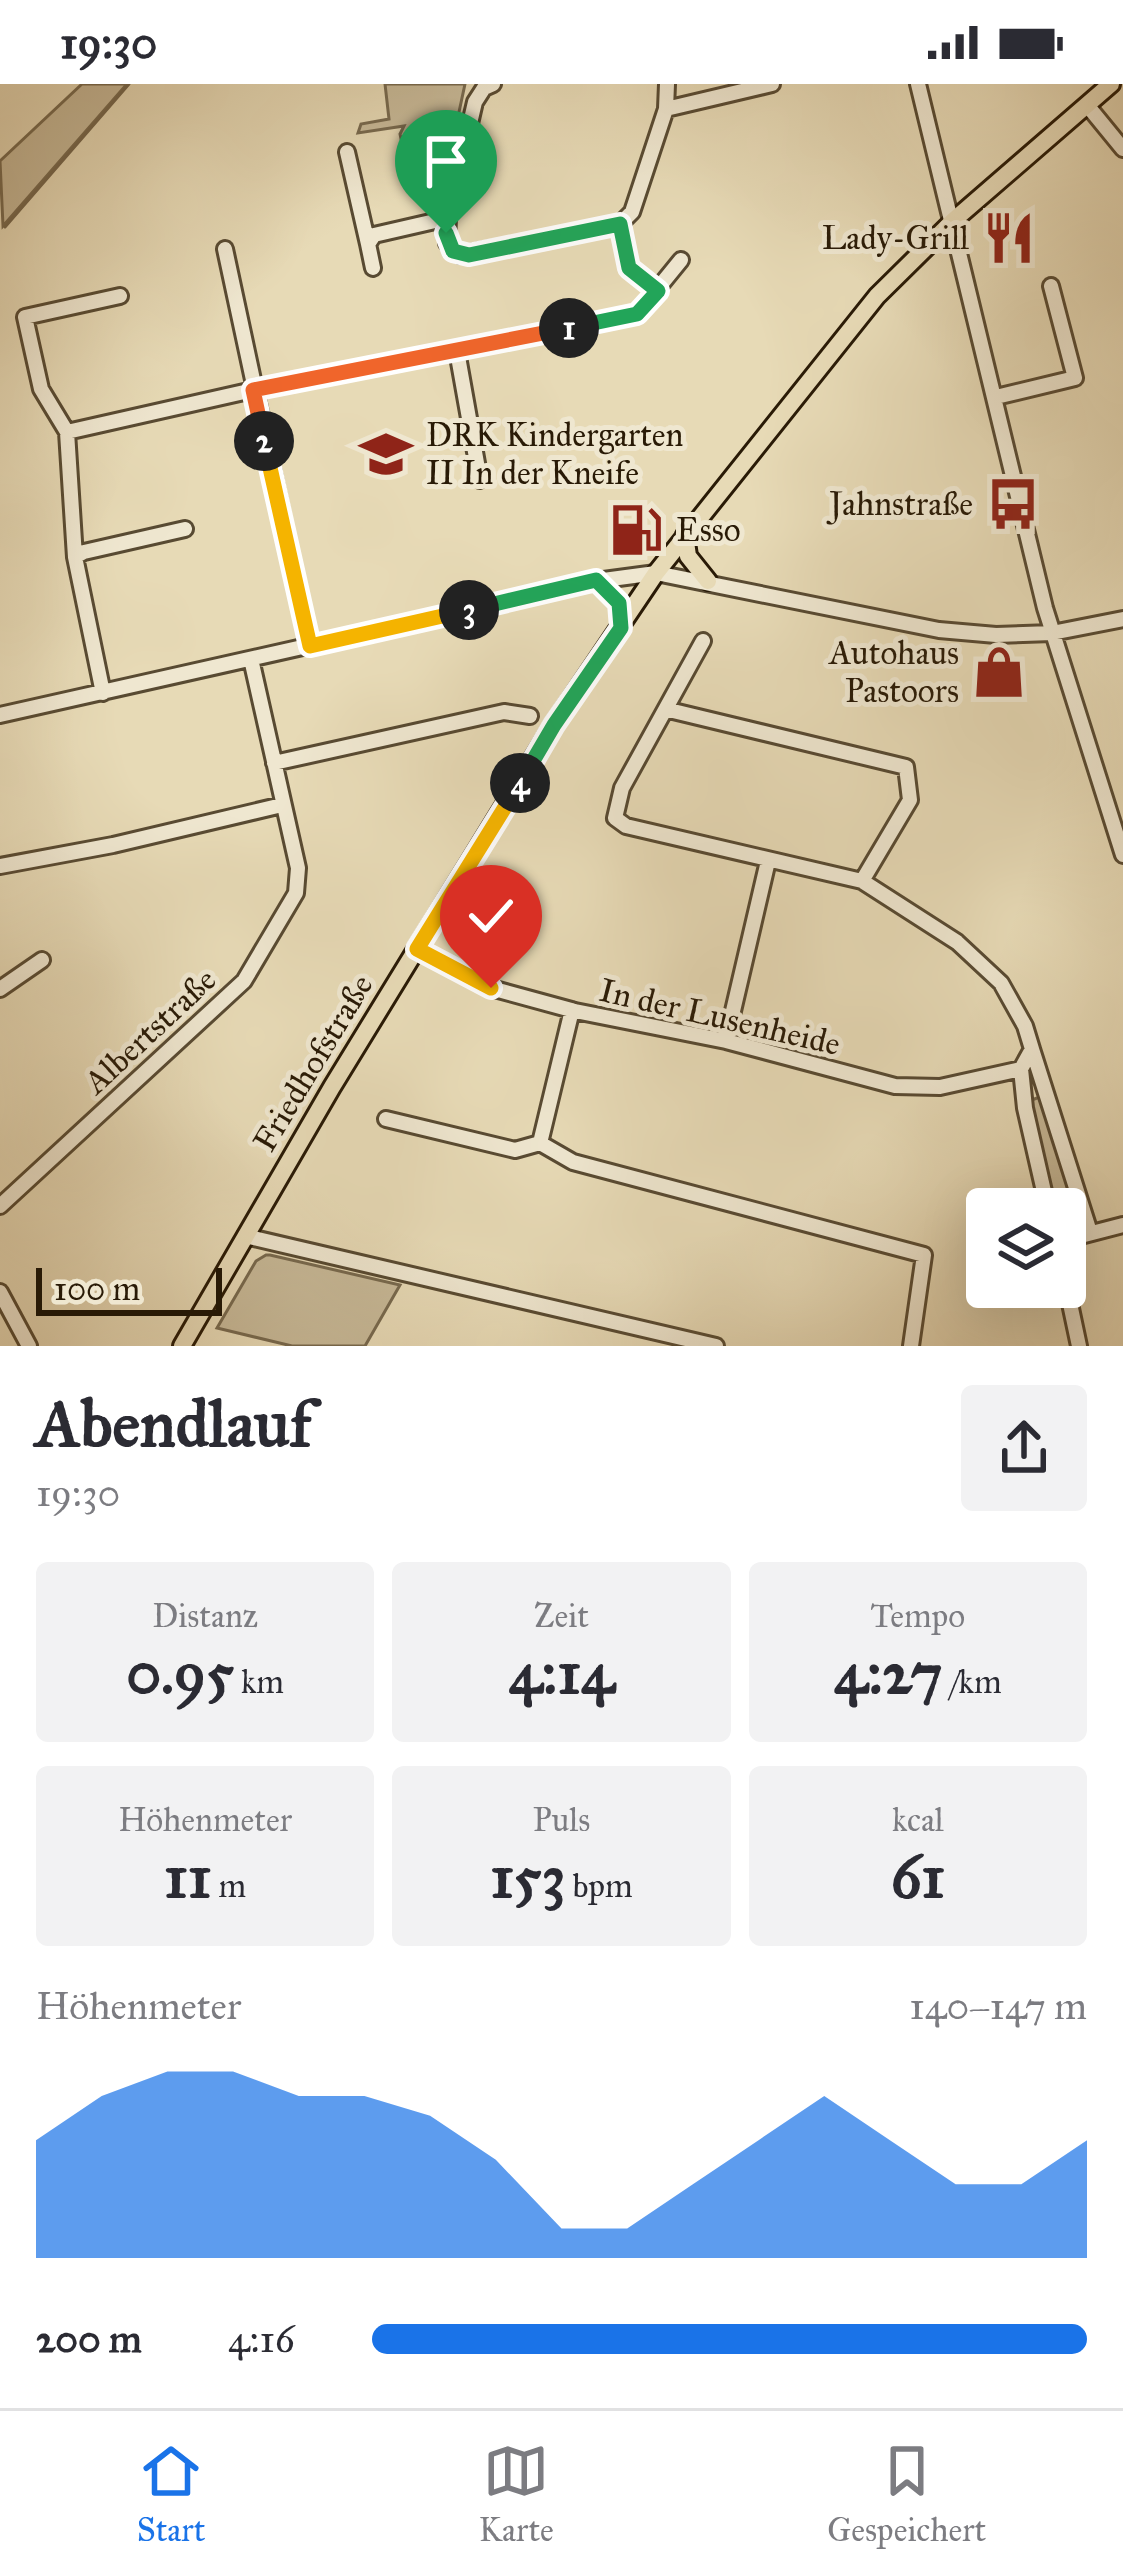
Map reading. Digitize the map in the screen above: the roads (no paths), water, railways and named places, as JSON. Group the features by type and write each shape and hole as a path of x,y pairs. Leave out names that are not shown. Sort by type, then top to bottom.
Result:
{"main road":[{"name":"Friedhofstraße","path":"182,1346 554,725 656,572 865,309 954,220 1111,84"},
{"path":"686,536 688,556 707,581"},
{"path":"596,580 619,603 621,628"}],"street":[{"path":"493,84 475,102 448,218 447,243 460,255 620,224 633,208 666,110 667,84"},
{"path":"666,110 772,84"},
{"path":"918,84 1052,634 1123,855"},
{"path":"1087,105 1123,149"},
{"path":"347,152 373,268"},
{"path":"368,244 374,235 448,218"},
{"path":"620,224 629,268 658,291"},
{"path":"225,249 310,646"},
{"path":"67,432 637,314 681,260"},
{"path":"996,398 1076,378 1051,286"},
{"path":"103,693 75,557 67,432 40,389 25,317 120,296"},
{"path":"457,351 480,480"},
{"path":"75,557 184,529"},
{"path":"0,715 596,580 656,572 939,630 1052,634 1123,620"},
{"path":"703,641 622,788 615,818 626,826 862,881 957,942 1001,982 1025,1026 1090,1232"},
{"name":"Albertstraße","path":"0,1206 244,981 296,892 298,868 251,658"},
{"path":"669,710 907,767 910,800 862,881"},
{"path":"274,763 504,712 530,716"},
{"path":"0,866 283,805"},
{"path":"726,1041 768,861"},
{"name":"In der Lusenheide","path":"417,949 491,988 572,1010 726,1041 895,1086 940,1087 1021,1069"},
{"path":"0,989 42,960"},
{"path":"540,1143 572,1010"},
{"path":"1032,1049 1021,1069 1043,1188"},
{"path":"386,1119 515,1150 540,1143 573,1162 923,1255 911,1346"},
{"path":"1086,1233 1123,1226"},
{"path":"245,1236 716,1346"},
{"path":"0,1292 29,1346"},
{"path":"1071,1308 1079,1346"}],"waterway":[{"path":"5,227 129,84"}],"place":[{"name":"Lady-Grill","path":"1009,238"},
{"name":"DRK Kindergarten II In der Kneife","path":"386,454"},
{"name":"Jahnstraße","path":"1013,504"},
{"name":"Esso","path":"636,530"},
{"name":"Autohaus Pastoors","path":"999,672"}]}
